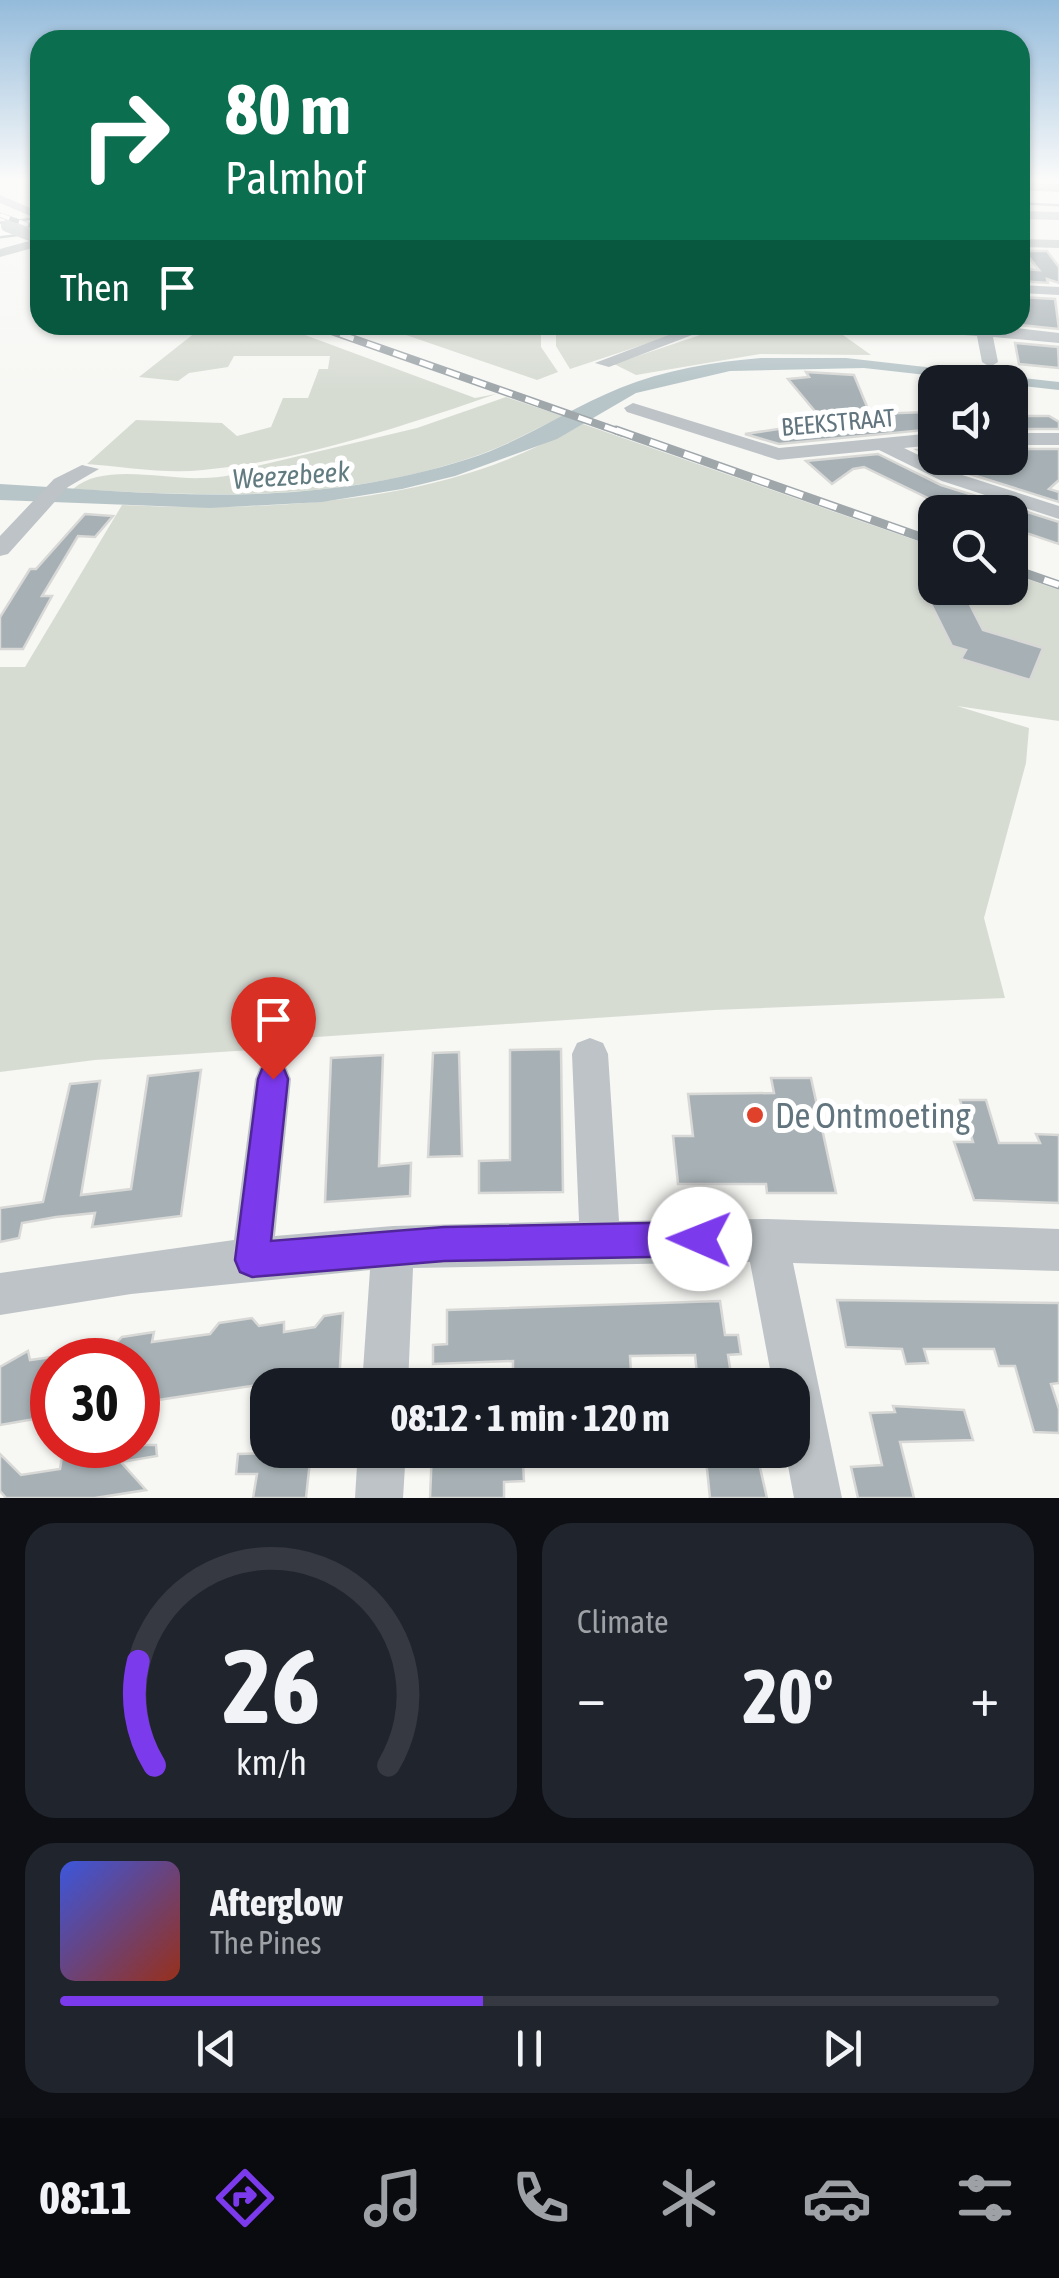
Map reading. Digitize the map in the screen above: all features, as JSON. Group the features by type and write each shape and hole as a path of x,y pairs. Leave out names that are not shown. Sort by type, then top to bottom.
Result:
{"street":[{"path":"1030,290 1059,292"},
{"path":"1030,334 1059,338"},
{"path":"603,363 682,335"},
{"path":"985,335 990,362"},
{"name":"BEEKSTRAAT","path":"633,408 772,453 918,440"},
{"path":"1028,439 1059,439"},
{"path":"878,442 949,477 1059,514"},
{"path":"0,549 61,483 89,469"},
{"path":"590,1054 600,1238"},
{"path":"252,1260 273,1079"},
{"path":"0,1294 118,1274 252,1260 393,1247 600,1238 1059,1250"},
{"path":"767,1240 818,1498"},
{"path":"386,1368 393,1247"},
{"path":"379,1498 381,1468"}],"shaded area":[{"path":"192,335 305,335 475,398 496,394 351,441 239,466 174,471 87,464 136,420 222,423 237,436 271,427 283,398 308,398 319,369 328,369 330,356 234,356 228,367 189,373 178,381 139,377"},
{"path":"406,335 541,335 541,347 558,372 537,380"},
{"path":"556,335 673,335 570,369 556,346"},
{"path":"700,335 843,335 871,355 760,354 636,375 614,364"},
{"path":"846,358 918,366 918,374 864,368 730,371 636,393 557,439 455,476 322,502 210,508 0,500 0,484 235,494 350,486 408,475 488,452 637,382 725,362"},
{"path":"1028,379 1059,382 1059,390 1028,387"},
{"path":"506,397 563,416 473,457 374,482 275,493 73,489 86,481 117,474 203,478 257,470 257,466 417,428"},
{"path":"580,423 918,541 918,605 1028,605 1028,579 1059,590 1059,721 957,706 1029,728 1026,763 984,918 1005,998 714,1010 302,1038 299,1047 95,1060 0,1072 0,667 25,667 122,505 241,506 361,497 477,471 530,450"}],"building":[{"path":"1030,251 1047,251 1059,267 1059,283 1047,279 1048,283 1030,282 1030,270 1039,270 1030,259"},
{"path":"1030,298 1055,299 1059,329 1030,326"},
{"path":"1015,343 1058,347 1059,368 1019,364"},
{"path":"806,372 854,375 870,414 918,412 918,431 779,444 745,434 824,422 788,379 809,377"},
{"path":"1028,416 1049,416 1059,422 1059,429 1028,429"},
{"path":"1028,449 1059,449 1059,480 1049,489 1059,492 1059,502 973,475 1028,475"},
{"path":"878,454 941,485 973,495 922,495 864,467 853,469 832,484 806,461"},
{"path":"1028,512 1059,522 1059,544 1028,534"},
{"path":"85,514 113,516 95,537 78,536 42,596 52,596 23,649 0,649 0,617 30,569 36,569"},
{"path":"932,605 970,605 983,630 1043,648 1030,680 961,659 966,650 952,646"},
{"path":"561,1049 563,1192 479,1193 479,1161 510,1160 510,1050"},
{"path":"459,1052 462,1156 428,1157 433,1053"},
{"path":"383,1055 379,1166 411,1163 410,1196 325,1202 331,1058"},
{"path":"201,1070 181,1216 92,1227 95,1213 56,1217 22,1223 19,1238 0,1242 0,1208 43,1202 70,1084 100,1081 81,1195 131,1189 148,1076"},
{"name":"De Ontmoeting","path":"771,1078 811,1078 836,1193 767,1193 766,1184 678,1184 673,1136 693,1136 688,1094 774,1093"},
{"path":"960,1100 986,1100 999,1143 1040,1143 1036,1134 1059,1135 1059,1203 974,1200 954,1142 973,1142"},
{"path":"837,1300 1059,1303 1059,1383 1051,1384 1059,1409 1059,1433 1034,1432 1015,1366 999,1366 994,1349 924,1349 928,1363 906,1364 902,1349 846,1347"},
{"path":"720,1301 725,1335 738,1335 741,1354 728,1355 730,1368 696,1368 695,1355 630,1356 631,1368 513,1368 513,1361 433,1364 433,1345 447,1344 447,1310"},
{"path":"343,1313 340,1368 250,1368 250,1386 160,1400 160,1341 210,1334 219,1323 252,1318 259,1326 284,1322 284,1332 315,1327 324,1316"},
{"path":"154,1332 153,1338 121,1338 122,1337"},
{"path":"28,1351 30,1420 0,1425 0,1367"},
{"path":"893,1406 964,1410 973,1440 900,1442 914,1498 858,1498 851,1467 882,1465 870,1413 895,1412"},
{"path":"0,1454 21,1475 60,1469 126,1468 146,1490 95,1498 6,1498 0,1491"},
{"path":"238,1454 250,1454 250,1468 309,1468 306,1498 253,1498 257,1474 236,1474"},
{"path":"431,1468 523,1468 524,1481 504,1482 504,1498 430,1498"},
{"path":"707,1468 760,1468 767,1498 710,1498"}],"railway":[{"path":"343,335 623,433"},
{"path":"616,430 918,536"},
{"path":"1028,574 1059,585"}],"place":[{"name":"De Ontmoeting","path":"755,1115"}],"route":[{"path":"273,1079 252,1260 444,1244 700,1239"}],"water label":[{"name":"Weezebeek","path":"291,475"}]}
